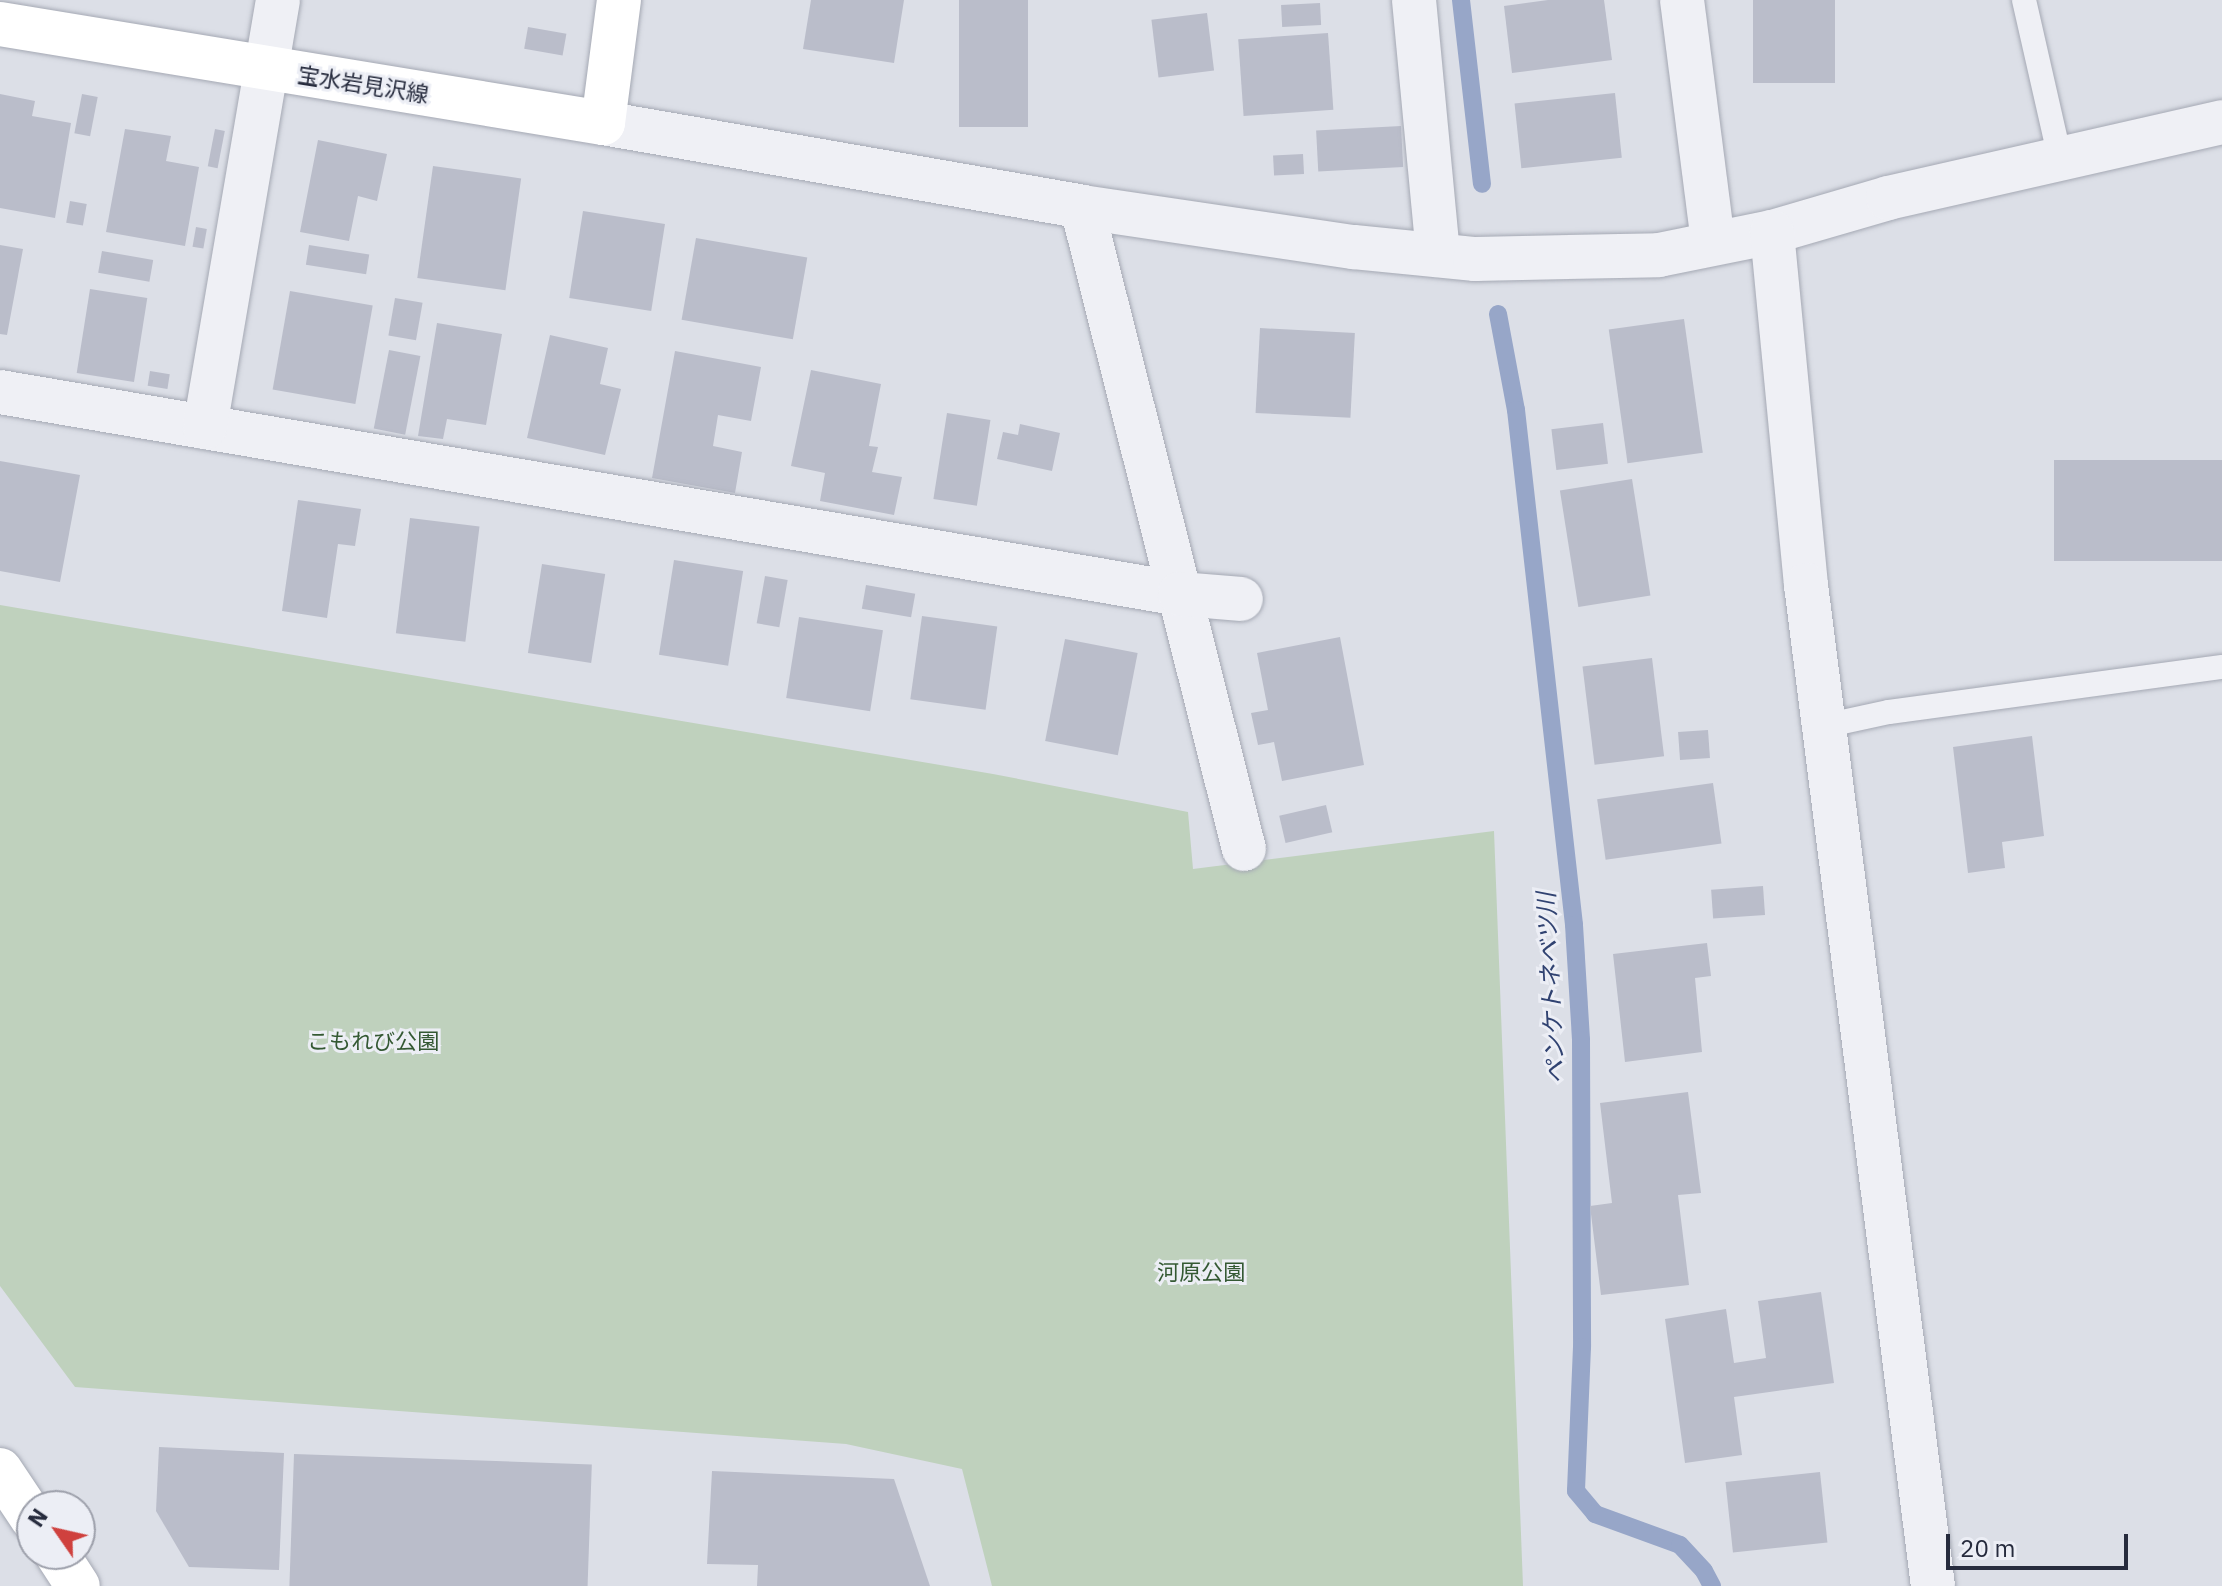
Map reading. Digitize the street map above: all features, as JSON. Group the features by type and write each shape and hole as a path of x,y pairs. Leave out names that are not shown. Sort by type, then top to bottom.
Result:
{"main road":[{"path":"603,123 619,0"},
{"name":"宝水岩見沢線","path":"0,24 603,123"},
{"path":"0,1470 16,1494"}],"street":[{"path":"205,427 278,0"},
{"path":"1414,0 1438,255"},
{"path":"1682,0 1713,243"},
{"path":"603,123 1082,207 1354,247 1475,259 1659,255 1772,232 1888,198 2222,122"},
{"path":"1082,207 1244,849"},
{"path":"1772,232 1806,585 1933,1586"},
{"path":"0,392 1180,594 1241,599"}],"lane":[{"path":"2024,0 2060,159"},
{"path":"1824,726 1889,712 2222,667"}],"green space":[{"name":"こもれび公園","path":"0,605 993,774 1188,812 1193,869 1494,831 1523,1586 992,1586 962,1469 846,1444 75,1387 0,1286"}],"building":[{"path":"811,0 904,0 894,63 803,49"},
{"path":"959,0 1028,0 1028,127 959,127"},
{"path":"1548,0 1604,0 1612,60 1512,73 1504,6"},
{"path":"1753,0 1835,0 1835,83 1753,83"},
{"path":"1320,3 1321,25 1282,27 1281,5"},
{"path":"1207,13 1214,71 1158,77 1151,20"},
{"path":"528,27 566,34 563,55 524,49"},
{"path":"1328,33 1333,110 1244,116 1238,39"},
{"path":"1615,93 1622,158 1521,168 1515,104"},
{"path":"0,94 35,101 32,116 71,123 55,218 0,208"},
{"path":"82,94 98,97 90,136 74,133"},
{"path":"1401,126 1403,167 1318,171 1316,130"},
{"path":"125,129 171,136 166,161 199,167 185,246 106,232"},
{"path":"215,129 225,131 218,168 208,166"},
{"path":"318,140 387,154 377,201 358,196 349,241 300,232"},
{"path":"1303,154 1304,174 1274,176 1273,156"},
{"path":"433,166 521,178 505,290 417,278"},
{"path":"70,201 87,204 83,226 66,223"},
{"path":"583,211 665,224 651,311 569,298"},
{"path":"196,227 207,229 203,249 193,247"},
{"path":"696,238 807,258 793,339 682,320"},
{"path":"0,245 23,249 7,335 0,334"},
{"path":"309,245 369,255 366,274 306,265"},
{"path":"102,251 153,260 149,282 98,273"},
{"path":"90,289 147,298 134,382 77,373"},
{"path":"290,291 373,306 355,404 273,389"},
{"path":"395,298 423,303 416,340 388,335"},
{"path":"1684,319 1703,453 1628,463 1609,330"},
{"path":"437,323 502,334 486,425 447,419 443,439 418,436"},
{"path":"1260,328 1355,333 1350,418 1256,413"},
{"path":"550,335 608,348 600,384 621,389 605,455 527,438"},
{"path":"389,350 420,356 405,435 374,429"},
{"path":"675,351 761,367 751,421 718,415 713,446 742,452 735,493 652,478"},
{"path":"811,370 881,384 869,446 878,447 872,472 902,477 894,515 820,501 825,473 791,466"},
{"path":"150,371 170,374 167,389 148,386"},
{"path":"947,413 990,420 977,506 933,499"},
{"path":"1603,423 1608,464 1556,470 1551,429"},
{"path":"1020,424 1060,433 1052,471 997,459 1003,432 1018,435"},
{"path":"2054,460 2222,460 2222,561 2054,561"},
{"path":"0,461 80,475 60,582 0,571"},
{"path":"1632,479 1650,596 1578,607 1560,490"},
{"path":"298,500 361,509 355,546 338,544 327,618 282,611"},
{"path":"410,518 479,527 465,642 396,633"},
{"path":"674,560 743,571 728,666 659,655"},
{"path":"542,564 605,574 591,663 528,653"},
{"path":"765,576 788,580 779,627 757,623"},
{"path":"866,585 915,594 911,617 862,609"},
{"path":"922,616 997,627 986,710 910,699"},
{"path":"799,617 883,630 870,711 786,698"},
{"path":"1340,637 1364,765 1282,781 1274,742 1258,745 1251,713 1268,710 1257,653"},
{"path":"1065,639 1138,653 1118,755 1045,741"},
{"path":"1652,658 1664,756 1595,765 1583,667"},
{"path":"1708,730 1710,758 1680,760 1678,732"},
{"path":"2032,736 2044,836 2002,842 2005,868 1968,873 1953,747"},
{"path":"1713,783 1721,843 1606,860 1597,799"},
{"path":"1326,805 1332,832 1286,843 1279,816"},
{"path":"1763,886 1765,915 1713,919 1711,890"},
{"path":"1707,943 1711,976 1695,978 1702,1052 1625,1062 1613,954"},
{"path":"1688,1092 1701,1193 1678,1195 1689,1285 1601,1295 1590,1206 1612,1203 1600,1103"},
{"path":"1821,1292 1834,1383 1734,1397 1742,1455 1685,1463 1665,1319 1726,1309 1734,1363 1766,1358 1758,1301"},
{"path":"159,1447 284,1453 279,1570 189,1567 156,1511"},
{"path":"294,1454 592,1464 588,1586 289,1586"},
{"path":"712,1471 894,1479 930,1586 757,1586 758,1565 707,1564"},
{"path":"1820,1472 1827,1543 1733,1553 1726,1482"}],"waterway":[{"name":"ペンケトネベツ川","path":"1461,0 1482,184"},
{"name":"ペンケトネベツ川","path":"1498,314 1516,410 1574,925 1581,1040 1582,1347 1576,1491 1595,1514 1680,1545 1704,1571 1712,1586"}],"park label":[{"name":"河原公園","path":"1201,1272"}]}
